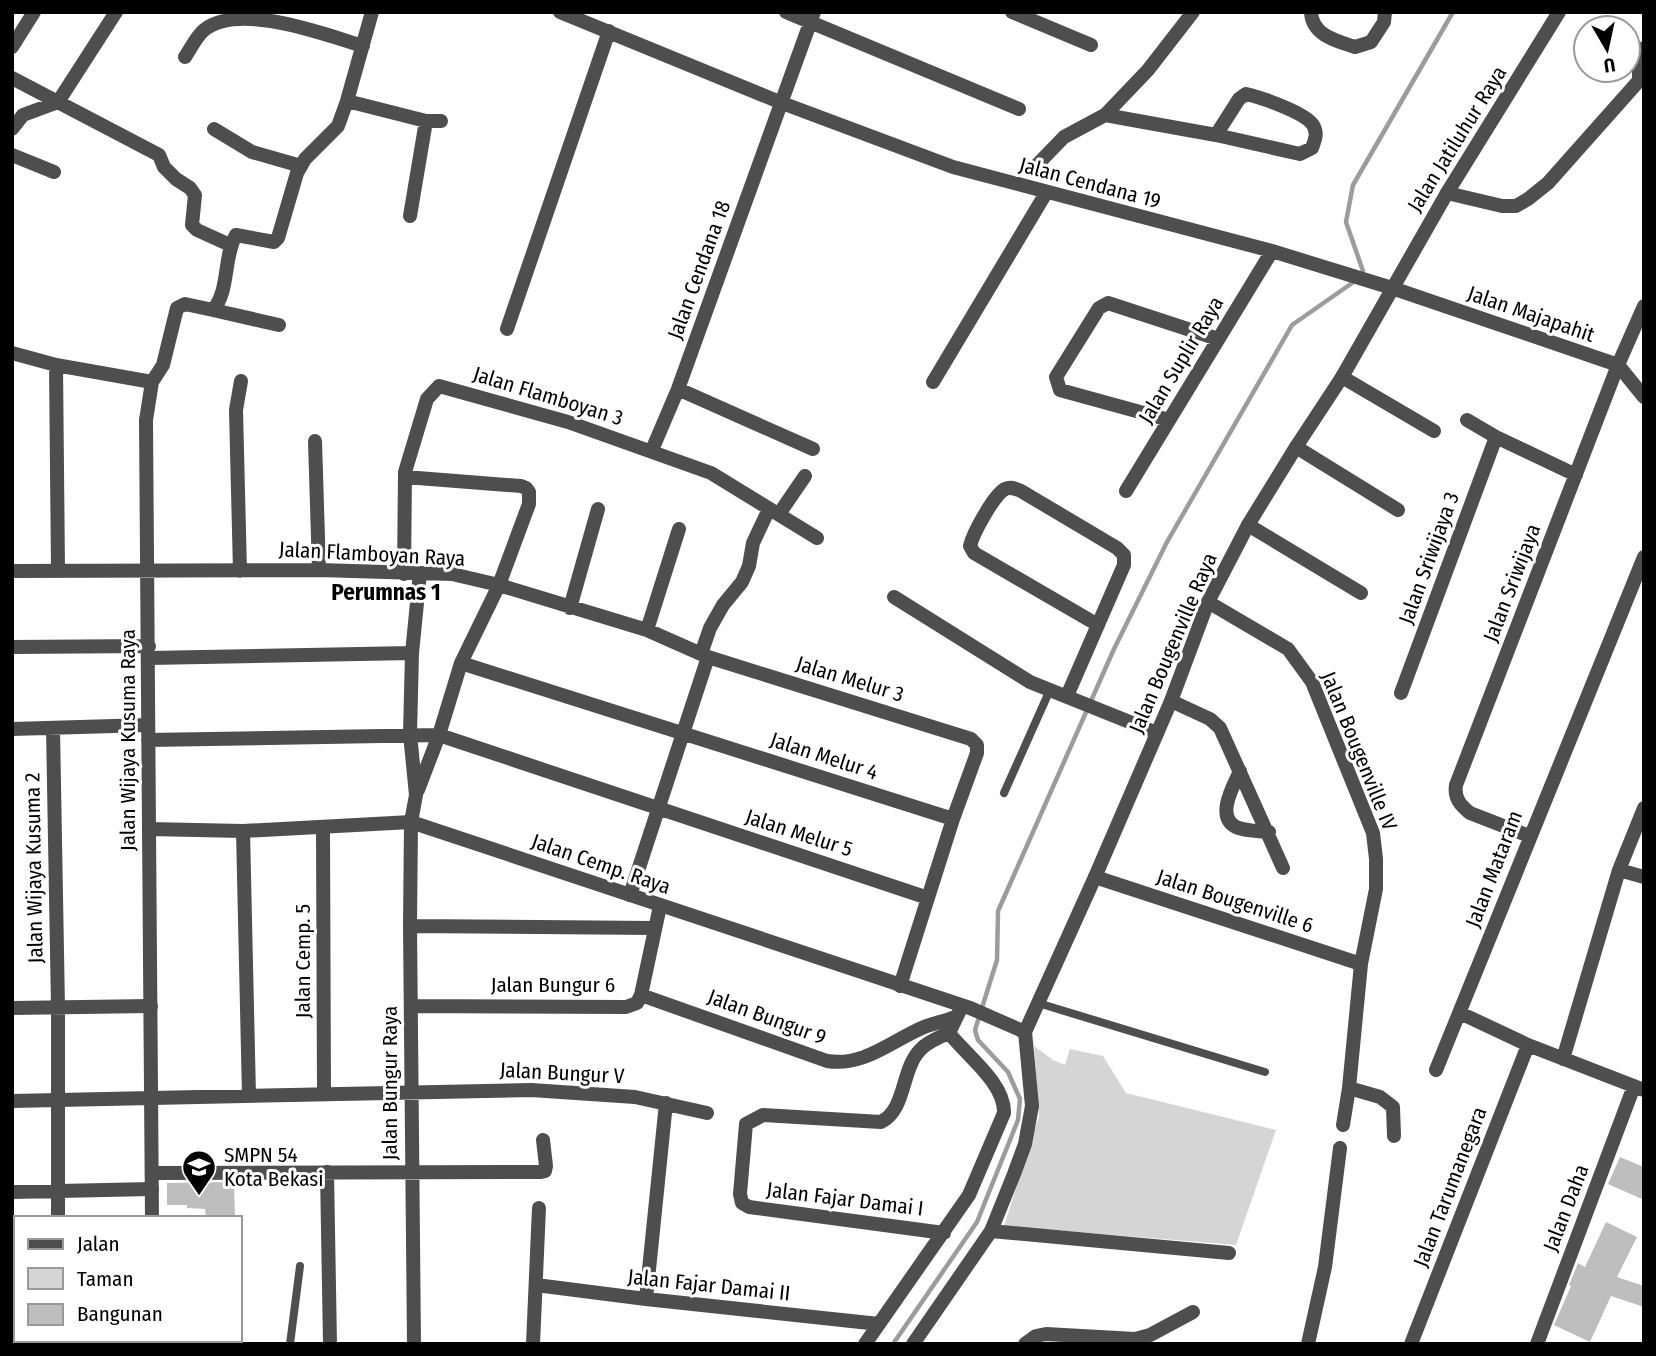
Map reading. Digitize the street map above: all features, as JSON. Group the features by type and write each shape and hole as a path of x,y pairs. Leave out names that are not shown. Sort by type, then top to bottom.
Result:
{"street":[{"path":"12,47 34,12"},
{"path":"12,129 23,115 58,102 116,12"},
{"path":"279,325 213,310 219,301 230,245 236,235 274,242 278,238 296,173 313,150 338,126 372,12"},
{"name":"Jalan Cendana 19","path":"560,12 782,103 953,167 1272,251 1392,288"},
{"path":"786,12 812,17 1019,109"},
{"path":"1012,12 1091,45"},
{"path":"1031,170 1064,137 1105,115 1148,70 1194,12"},
{"path":"1311,12 1311,19 1318,32 1354,47 1371,42 1384,22 1385,12"},
{"name":"Jalan Jatiluhur Raya","path":"1392,288 1447,193 1559,12"},
{"name":"Jalan Cendana 18","path":"652,450 678,389 812,17"},
{"path":"186,57 204,31 222,20 262,20 321,33 363,46"},
{"path":"507,329 609,31"},
{"path":"12,78 159,155 164,167 195,195 192,225 230,245"},
{"path":"1447,193 1502,206 1516,205 1528,200 1548,183 1635,84"},
{"path":"1105,115 1216,135 1300,154 1312,148 1316,136 1314,126 1305,117 1246,94 1239,99 1216,135"},
{"path":"347,101 426,121 441,121"},
{"path":"410,216 426,121"},
{"path":"214,129 251,152 301,166"},
{"path":"12,155 54,172"},
{"path":"933,382 1046,193"},
{"name":"Jalan Suplir Raya","path":"1126,491 1272,251"},
{"name":"Jalan Majapahit","path":"1392,288 1618,365"},
{"name":"Jalan Bougenville Raya","path":"1025,1032 1096,877 1171,701 1208,601 1248,525 1342,377 1392,288"},
{"path":"1169,420 1060,390 1056,377 1099,308 1108,303 1218,339"},
{"name":"Jalan Wijaya Kusuma Raya","path":"152,1216 146,420 152,382 163,365 177,308 185,304 213,310"},
{"name":"Jalan Sriwijaya","path":"1529,836 1470,813 1457,800 1455,792 1618,365 1644,306"},
{"path":"12,353 56,365 152,382"},
{"path":"56,365 58,570"},
{"path":"1618,365 1644,397"},
{"path":"1342,377 1434,431"},
{"path":"240,381 236,410 240,570"},
{"name":"Jalan Flamboyan 3","path":"404,573 405,477 427,399 439,386 568,422 711,473 817,537"},
{"path":"678,389 813,449"},
{"path":"1467,420 1496,438 1576,475"},
{"name":"Jalan Sriwijaya 3","path":"1401,693 1496,438"},
{"path":"315,441 319,570"},
{"path":"1296,447 1398,510"},
{"path":"630,895 682,733 710,628 742,582 749,566 753,543 774,511 806,476"},
{"path":"405,477 521,485 529,492 529,504 499,585 461,663 439,735 416,794"},
{"path":"1074,699 1098,625 1124,565 1124,555 1117,548 1021,491 1012,487 1004,489 994,500 972,538 970,546 974,554 1098,625"},
{"path":"570,608 598,509"},
{"path":"1248,525 1361,593"},
{"path":"647,631 679,529"},
{"name":"Jalan Mataram","path":"1436,1070 1644,557"},
{"name":"Jalan Flamboyan Raya","path":"12,571 319,570 452,575 499,585 647,631 704,656"},
{"path":"416,794 410,734 412,653 420,573"},
{"path":"894,597 1049,692 1074,699 1157,733"},
{"name":"Jalan Bougenville IV","path":"1208,601 1288,649 1312,682 1373,833 1376,889 1360,964 1343,1125"},
{"path":"12,647 149,652 412,653"},
{"name":"Jalan Melur 3","path":"704,656 971,739 977,745 977,752 953,818"},
{"name":"Jalan Melur 4","path":"461,663 953,818"},
{"path":"1171,701 1210,719 1220,728 1283,868"},
{"name":"Jalan Melur 5","path":"12,729 53,727 148,732 439,735 928,898"},
{"name":"Jalan Wijaya Kusuma 2","path":"53,727 58,1007 58,1216"},
{"path":"1240,771 1227,803 1230,822 1236,827 1269,832"},
{"name":"Jalan Bungur Raya","path":"414,1344 410,926 411,822 416,794"},
{"path":"1563,1059 1619,870 1644,808"},
{"path":"900,986 953,818"},
{"name":"Jalan Cemp. Raya","path":"149,829 243,831 411,822 900,986 962,1011 993,1017 1025,1032"},
{"name":"Jalan Cemp. 5","path":"323,828 324,1094"},
{"path":"243,831 249,1096"},
{"path":"1619,870 1644,877"},
{"name":"Jalan Bougenville 6","path":"1096,877 1360,964"},
{"name":"Jalan Bungur 6","path":"411,1006 626,1007 637,1003 660,906"},
{"path":"410,926 654,928"},
{"name":"Jalan Bungur 9","path":"641,995 827,1061 841,1063 867,1057 962,1011"},
{"path":"12,1008 151,1006"},
{"path":"865,1344 969,1195 1004,1112 1004,1100 997,1086 949,1033 962,1011"},
{"path":"1460,1013 1528,1045 1639,1088"},
{"path":"913,1344 991,1231 1025,1144 1032,1106 1025,1032"},
{"name":"Jalan Fajar Damai I","path":"944,1233 749,1207 742,1203 740,1194 746,1124 764,1115 880,1122 889,1118 916,1055 921,1048 949,1033"},
{"name":"Jalan Tarumanegara","path":"1411,1344 1528,1045"},
{"path":"1349,1088 1380,1097 1393,1107 1394,1136"},
{"name":"Jalan Daha","path":"1536,1344 1639,1088"},
{"name":"Jalan Bungur V","path":"12,1101 531,1090 635,1097 707,1113"},
{"path":"646,1299 666,1103"},
{"path":"152,1174 541,1172 545,1171 546,1167 543,1139"},
{"path":"1308,1344 1325,1267 1339,1148"},
{"path":"327,1172 330,1344"},
{"path":"12,1192 152,1189"},
{"path":"533,1344 539,1208"},
{"path":"991,1231 1229,1253"},
{"name":"Jalan Fajar Damai II","path":"536,1285 879,1324"},
{"path":"1025,1344 1036,1336 1046,1334 1125,1339 1150,1335 1194,1312"}],"lane":[{"path":"1004,793 1049,692"},
{"path":"1038,1003 1265,1072"},
{"path":"290,1344 300,1266"}],"green space":[{"path":"1034,1046 1065,1065 1070,1049 1103,1056 1126,1093 1276,1130 1236,1245 1004,1226 1039,1116"}],"building":[{"path":"1620,1157 1644,1167 1644,1200 1608,1184"},
{"path":"234,1182 235,1216 206,1216 205,1209 167,1205 167,1183"},
{"path":"1606,1222 1637,1237 1617,1277 1644,1286 1644,1307 1611,1296 1590,1342 1554,1325 1578,1263 1585,1267"}],"waterway":[{"path":"1361,275 1363,271 1346,222 1353,185 1453,12"},
{"path":"893,1344 977,1222 1018,1120 1020,1099 1008,1072 978,1040 975,1030 997,960 998,911 1114,649 1167,542 1292,325 1355,281"}],"place":[{"name":"SMPN 54 Kota Bekasi","path":"199,1197"}],"district":[{"name":"Perumnas 1","path":"386,592"}]}
